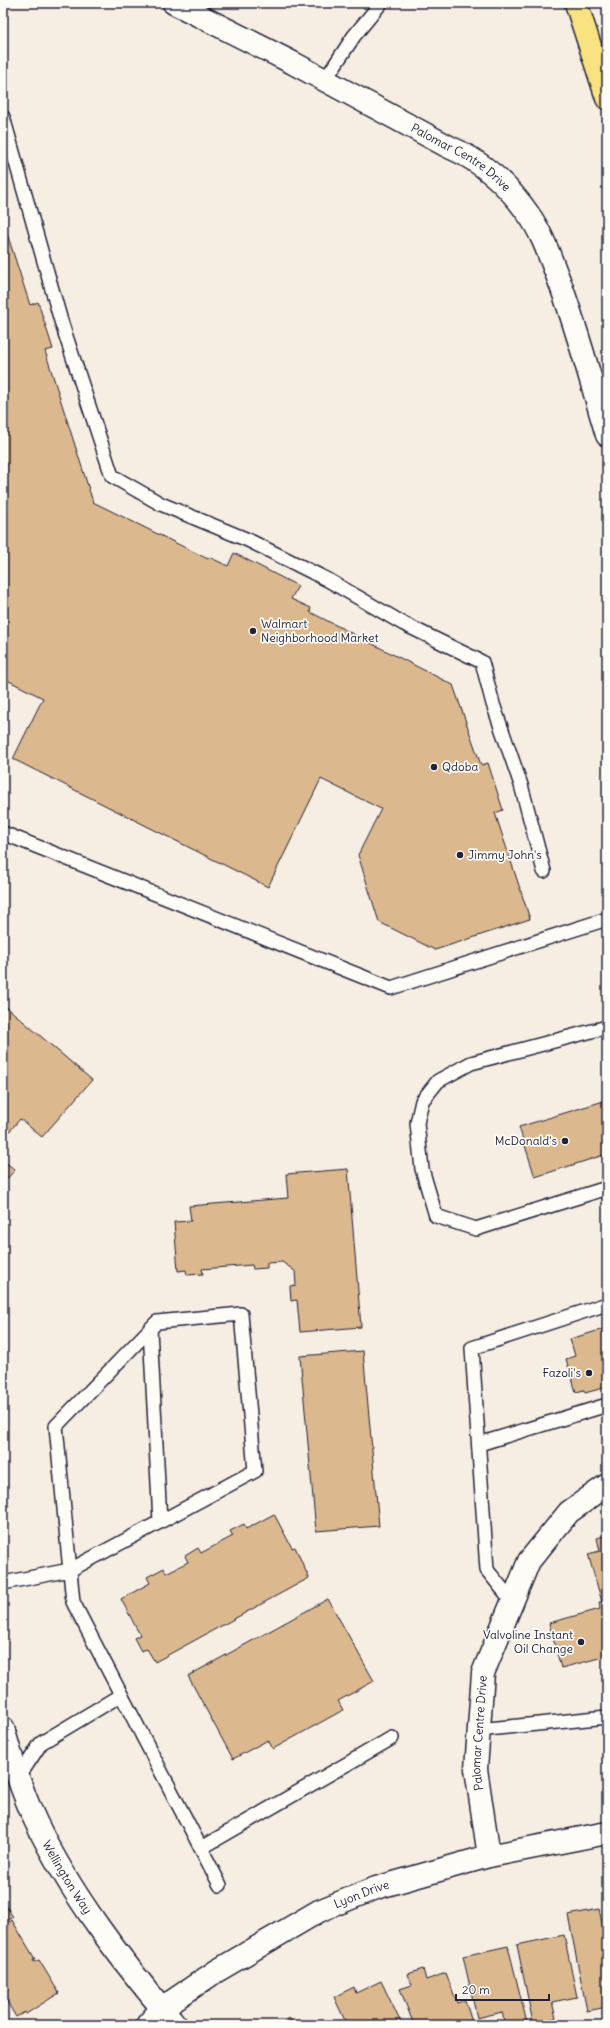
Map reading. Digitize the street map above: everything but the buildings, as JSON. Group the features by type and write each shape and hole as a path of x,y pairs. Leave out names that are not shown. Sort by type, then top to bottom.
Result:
{"main road":[{"path":"576,3 607,98"}],"street":[{"name":"Palomar Centre Drive","path":"176,3 450,147 466,153 490,171 530,216 546,245 569,307 607,435"},
{"name":"Palomar Centre Drive","path":"489,1856 476,1769 483,1673 529,1561 569,1512 607,1485"},
{"name":"Wellington Way","path":"3,1728 10,1783 35,1820 56,1859 88,1910 176,2025"},
{"name":"Lyon Drive","path":"147,2025 162,2008 215,1972 319,1911 376,1888 489,1856 607,1833"}],"lane":[{"path":"325,80 354,36 381,3"},
{"path":"3,117 61,321 112,476 161,504 248,540 328,580 404,624 482,662 493,704 520,785 544,872"},
{"path":"3,833 391,988 607,919"},
{"path":"607,1027 471,1064 438,1081 422,1101 416,1123 422,1169 436,1216 476,1229 607,1188"},
{"path":"512,1601 487,1570 472,1348 607,1304"},
{"path":"3,1583 70,1570 255,1471 241,1314 157,1322 56,1426 70,1570 73,1602 220,1885"},
{"path":"150,1329 160,1522"},
{"path":"478,1444 607,1405"},
{"path":"10,1783 41,1743 121,1695"},
{"path":"478,1730 607,1717"},
{"path":"201,1848 392,1738"}],"place":[{"name":"Walmart Neighborhood Market","path":"253,631"},
{"name":"Qdoba","path":"434,767"},
{"name":"Jimmy John's","path":"460,855"},
{"name":"McDonald's","path":"565,1141"},
{"name":"Fazoli's","path":"589,1373"},
{"name":"Valvoline Instant Oil Change","path":"581,1642"}]}
